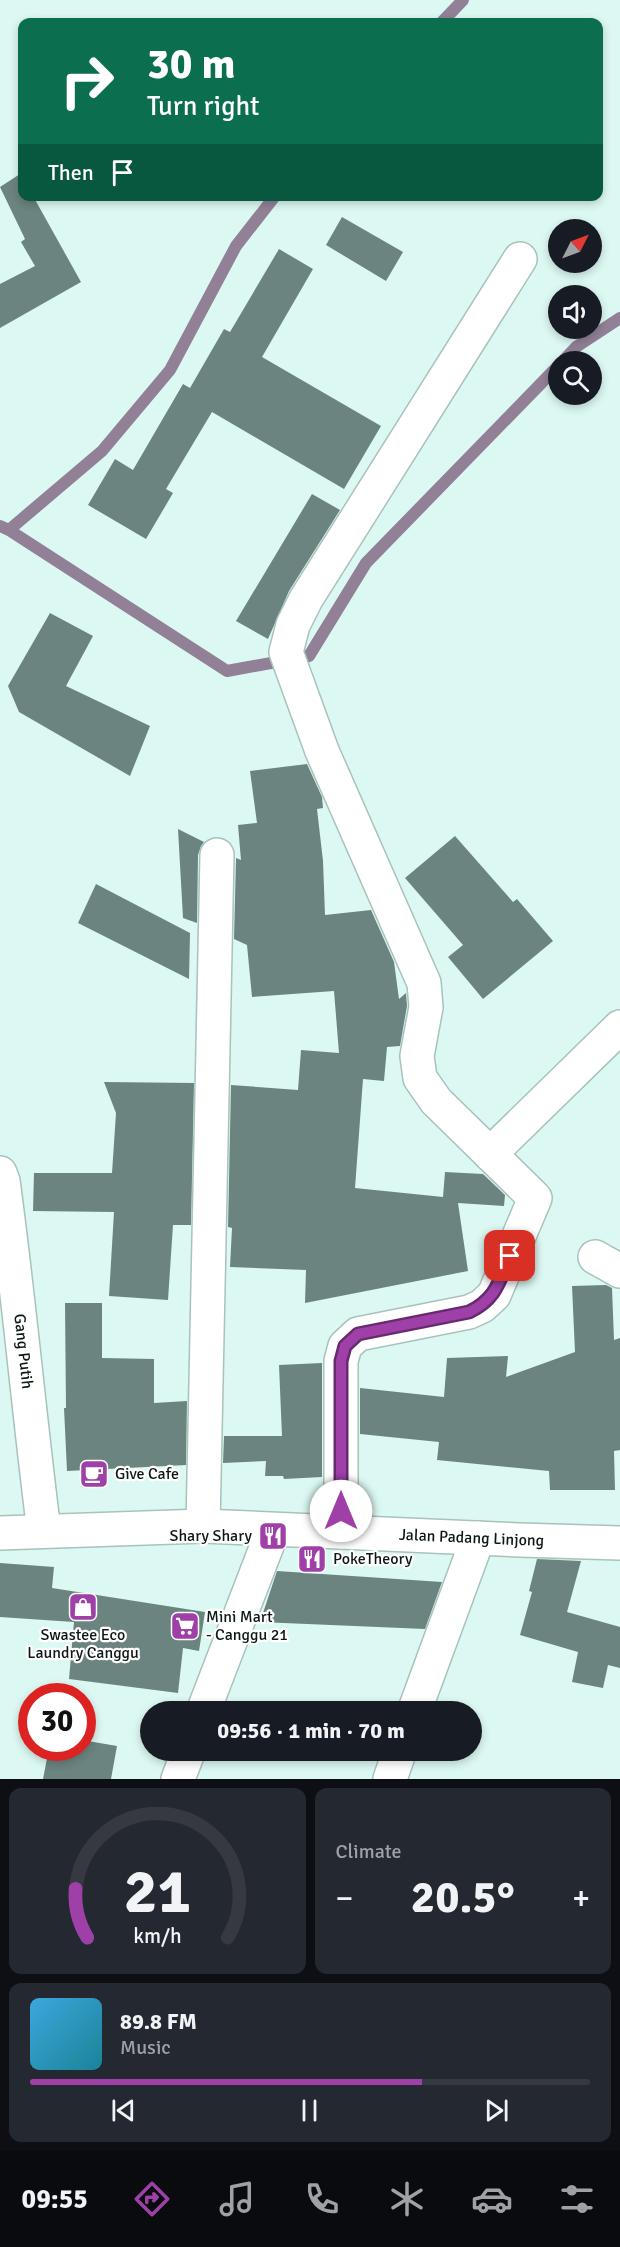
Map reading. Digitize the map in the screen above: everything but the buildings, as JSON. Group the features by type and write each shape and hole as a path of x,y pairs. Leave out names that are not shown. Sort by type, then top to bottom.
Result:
{"street":[{"path":"341,1532 341,1361 345,1346 358,1334 469,1312 482,1306 494,1295 535,1198 436,1101 420,1078 417,1056 426,1007 424,983 322,751 286,652 293,625 306,599 520,259"},
{"path":"203,1527 216,855"},
{"path":"490,1154 620,1027"},
{"name":"Gang Putih","path":"0,1173 12,1248 30,1425 44,1531"},
{"name":"Jalan Padang Linjong","path":"0,1533 203,1527 620,1543"},
{"path":"208,1701 273,1530"},
{"path":"418,1701 478,1538"},
{"path":"178,1779 185,1761"},
{"path":"390,1779 396,1761"}],"waterway":[{"path":"446,18 463,0"},
{"path":"9,530 102,451 170,370 236,246 271,201"},
{"path":"572,351 620,318"},
{"path":"0,526 227,671 309,656 366,563 548,376"}],"place":[{"name":"Give Cafe","path":"94,1474"},
{"name":"Shary Shary","path":"273,1536"},
{"name":"PokeTheory","path":"312,1559"},
{"name":"Swastee Eco Laundry Canggu","path":"83,1607"},
{"name":"Mini Mart - Canggu 21","path":"185,1626"}],"route":[{"path":"341,1511 341,1361 345,1346 358,1334 469,1312 482,1306 494,1295 510,1256"}]}
